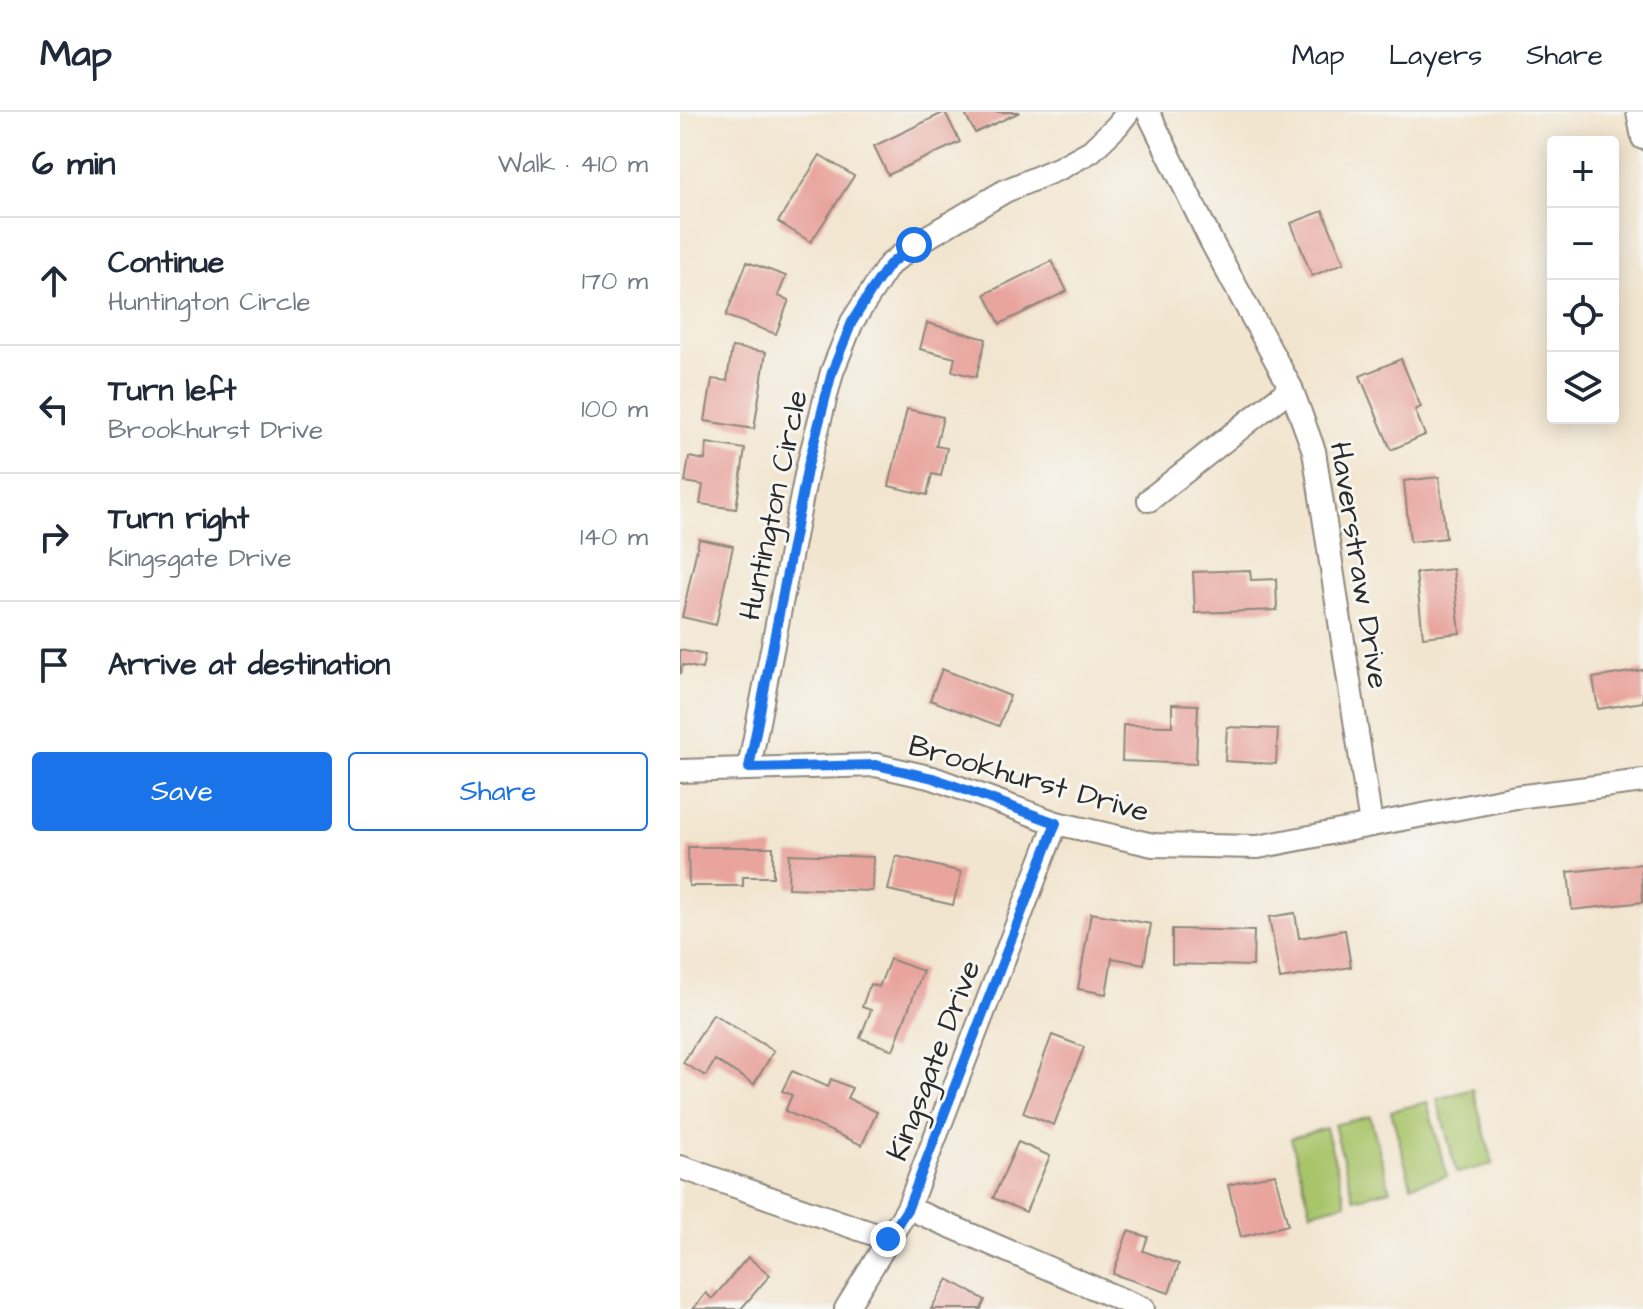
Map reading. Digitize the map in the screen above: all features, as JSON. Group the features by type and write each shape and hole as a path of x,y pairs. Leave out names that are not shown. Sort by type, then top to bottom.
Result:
{"street":[{"name":"Huntington Circle","path":"749,768 807,470 832,372 852,322 889,265 914,245 1005,191 1091,151 1128,112"},
{"name":"Haverstraw Drive","path":"1148,112 1211,241 1291,388 1314,451 1371,825"},
{"path":"1638,112 1643,138"},
{"path":"1149,500 1291,388"},
{"name":"Brookhurst Drive","path":"680,771 876,765 933,778 1056,823 1153,845 1258,847 1516,797 1643,781"},
{"name":"Kingsgate Drive","path":"846,1309 908,1208 1056,823"},
{"path":"680,1167 888,1239"},
{"path":"908,1208 1131,1307"}],"green space":[{"path":"1473,1089 1493,1164 1457,1173 1437,1099"},
{"path":"1427,1102 1447,1176 1411,1185 1391,1111"},
{"path":"1370,1116 1390,1190 1354,1199 1334,1125"},
{"path":"1326,1128 1346,1203 1311,1212 1291,1138"}],"building":[{"path":"945,112 960,142 888,175 874,146"},
{"path":"964,112 1020,112 975,133"},
{"path":"820,155 854,176 811,242 778,222"},
{"path":"1323,211 1344,263 1312,276 1291,223"},
{"path":"1052,261 1067,291 1000,324 985,294"},
{"path":"747,262 786,276 778,296 789,300 776,334 726,316"},
{"path":"927,323 986,339 976,377 952,371 955,358 920,349"},
{"path":"732,347 766,352 754,429 705,421 712,379 727,381"},
{"path":"1401,359 1421,407 1415,410 1425,435 1391,450 1360,376"},
{"path":"907,409 943,417 936,446 947,448 941,476 932,474 927,495 889,486"},
{"path":"707,443 745,449 736,509 700,504 703,485 685,482 689,457 705,460"},
{"path":"1439,477 1446,538 1410,542 1404,481"},
{"path":"699,539 733,546 716,625 682,617"},
{"path":"1453,569 1460,633 1423,637 1416,573"},
{"path":"1250,570 1251,580 1276,579 1277,610 1195,613 1193,572"},
{"path":"680,650 705,655 702,669 683,665 680,674"},
{"path":"942,669 1010,696 999,726 930,700"},
{"path":"1643,670 1643,702 1598,709 1593,678"},
{"path":"1172,704 1198,705 1196,764 1122,761 1123,725 1172,726"},
{"path":"1227,727 1278,729 1276,764 1225,761"},
{"path":"688,847 773,847 773,877 743,877 743,886 689,886"},
{"path":"789,854 873,857 872,891 788,888"},
{"path":"896,856 962,872 953,905 888,890"},
{"path":"1641,864 1643,902 1572,910 1568,872"},
{"path":"1091,913 1151,924 1144,964 1112,958 1106,994 1078,989"},
{"path":"1295,913 1299,938 1345,930 1351,967 1280,979 1269,917"},
{"path":"1172,929 1254,931 1253,966 1172,964"},
{"path":"890,959 923,971 893,1050 860,1038 871,1010 862,1007 870,984 879,987"},
{"path":"713,1014 774,1051 754,1084 715,1060 706,1076 683,1063"},
{"path":"1052,1035 1084,1047 1054,1125 1023,1113"},
{"path":"792,1071 828,1087 831,1079 852,1088 847,1098 877,1112 862,1145 785,1111 792,1095 782,1091"},
{"path":"1018,1142 1050,1156 1026,1212 993,1198"},
{"path":"1275,1174 1288,1225 1241,1237 1228,1185"},
{"path":"1128,1231 1148,1237 1143,1251 1179,1264 1169,1293 1113,1274"},
{"path":"748,1257 770,1275 741,1309 693,1309 706,1293 712,1299"},
{"path":"948,1279 985,1300 981,1309 931,1309"}],"route":[{"path":"888,1239 908,1208 1056,823 933,778 876,765 749,768 807,470 832,372 852,322 873,288 889,265 914,245"}]}
